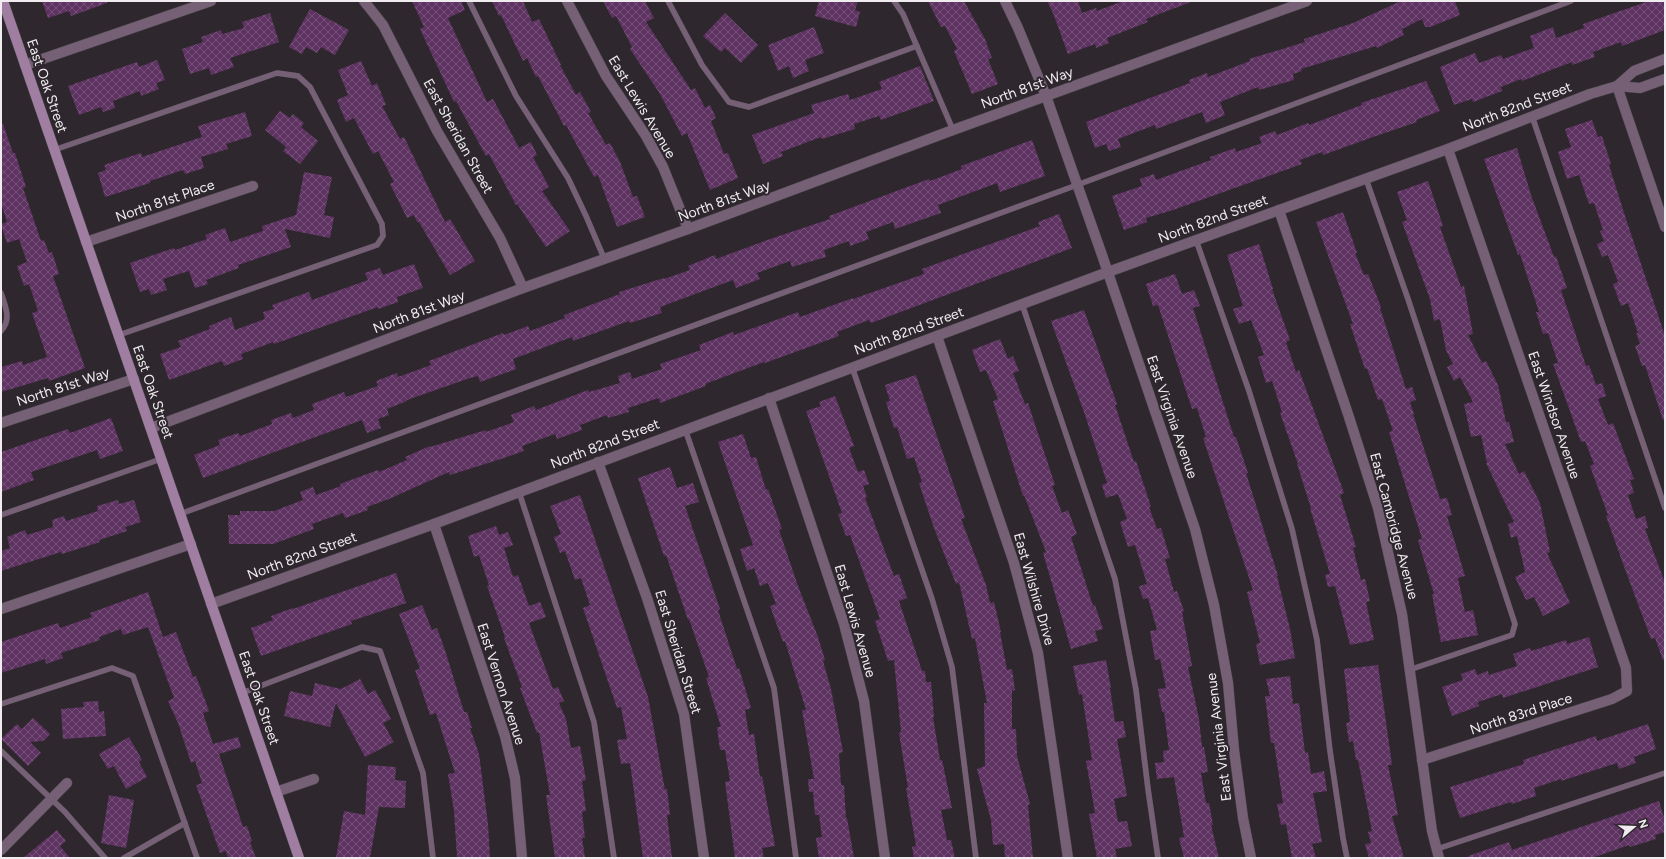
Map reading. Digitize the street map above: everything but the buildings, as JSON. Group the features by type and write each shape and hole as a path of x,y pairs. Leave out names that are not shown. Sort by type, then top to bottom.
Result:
{"street":[{"name":"East Oak Street","path":"3,1 299,858"},
{"path":"25,65 211,1"},
{"name":"East Sheridan Street","path":"364,1 383,25 437,132 500,238 523,288"},
{"name":"East Lewis Avenue","path":"567,1 606,76 646,136 663,167 688,229"},
{"name":"East Virginia Avenue","path":"1005,1 1018,28 1046,96 1108,272 1195,529 1214,605 1228,683 1234,750 1243,818 1251,858"},
{"name":"North 81st Way","path":"150,428 604,258 688,229 1306,1"},
{"name":"North 82nd Street","path":"1617,86 1634,71 1665,59"},
{"name":"North 82nd Street","path":"211,604 434,524 1108,272 1448,149 1590,94 1617,86 1640,88 1665,79"},
{"path":"1617,86 1665,227"},
{"name":"East Windsor Avenue","path":"1448,149 1626,668 1627,690"},
{"name":"North 81st Place","path":"86,242 252,186"},
{"name":"East Cambridge Avenue","path":"1279,210 1378,508 1402,614 1432,831 1438,854"},
{"name":"East Wilshire Drive","path":"937,336 1014,563 1038,653 1068,858"},
{"name":"North 81st Way","path":"1,422 134,379"},
{"name":"East Lewis Avenue","path":"769,398 844,624 864,701 884,858"},
{"name":"East Sheridan Street","path":"598,462 647,598 684,714 704,858"},
{"name":"East Vernon Avenue","path":"434,524 505,736 515,778 522,858"},
{"path":"1,609 191,544"},
{"name":"North 83rd Place","path":"1422,760 1612,699 1627,690"},
{"path":"276,792 314,780"},
{"path":"1,850 67,783"}],"lane":[{"path":"469,1 516,96 568,178 604,258"},
{"path":"668,1 702,65 729,102 739,106 749,107 917,46"},
{"path":"894,1 902,14 917,46 953,130"},
{"path":"180,514 1077,185 1571,1"},
{"path":"54,150 277,73 298,76 310,87 382,224 383,236 377,245 119,335"},
{"path":"1532,116 1665,508"},
{"path":"1366,179 1408,299 1515,624 1512,635 1410,670"},
{"path":"1196,240 1249,391 1292,529 1317,640 1330,751 1347,858"},
{"path":"1,293 7,310 6,322 1,331"},
{"path":"1022,304 1115,579 1136,690 1158,858"},
{"path":"852,367 932,599 952,667 976,858"},
{"path":"685,429 774,688 796,858"},
{"path":"1,514 161,459"},
{"path":"519,492 594,722 614,858"},
{"path":"242,693 362,647 380,650 423,773 433,858"},
{"path":"1,704 112,668 133,676 197,858"},
{"path":"1,751 52,799 105,858"},
{"path":"1438,854 1665,773"},
{"path":"124,858 185,823"}]}
